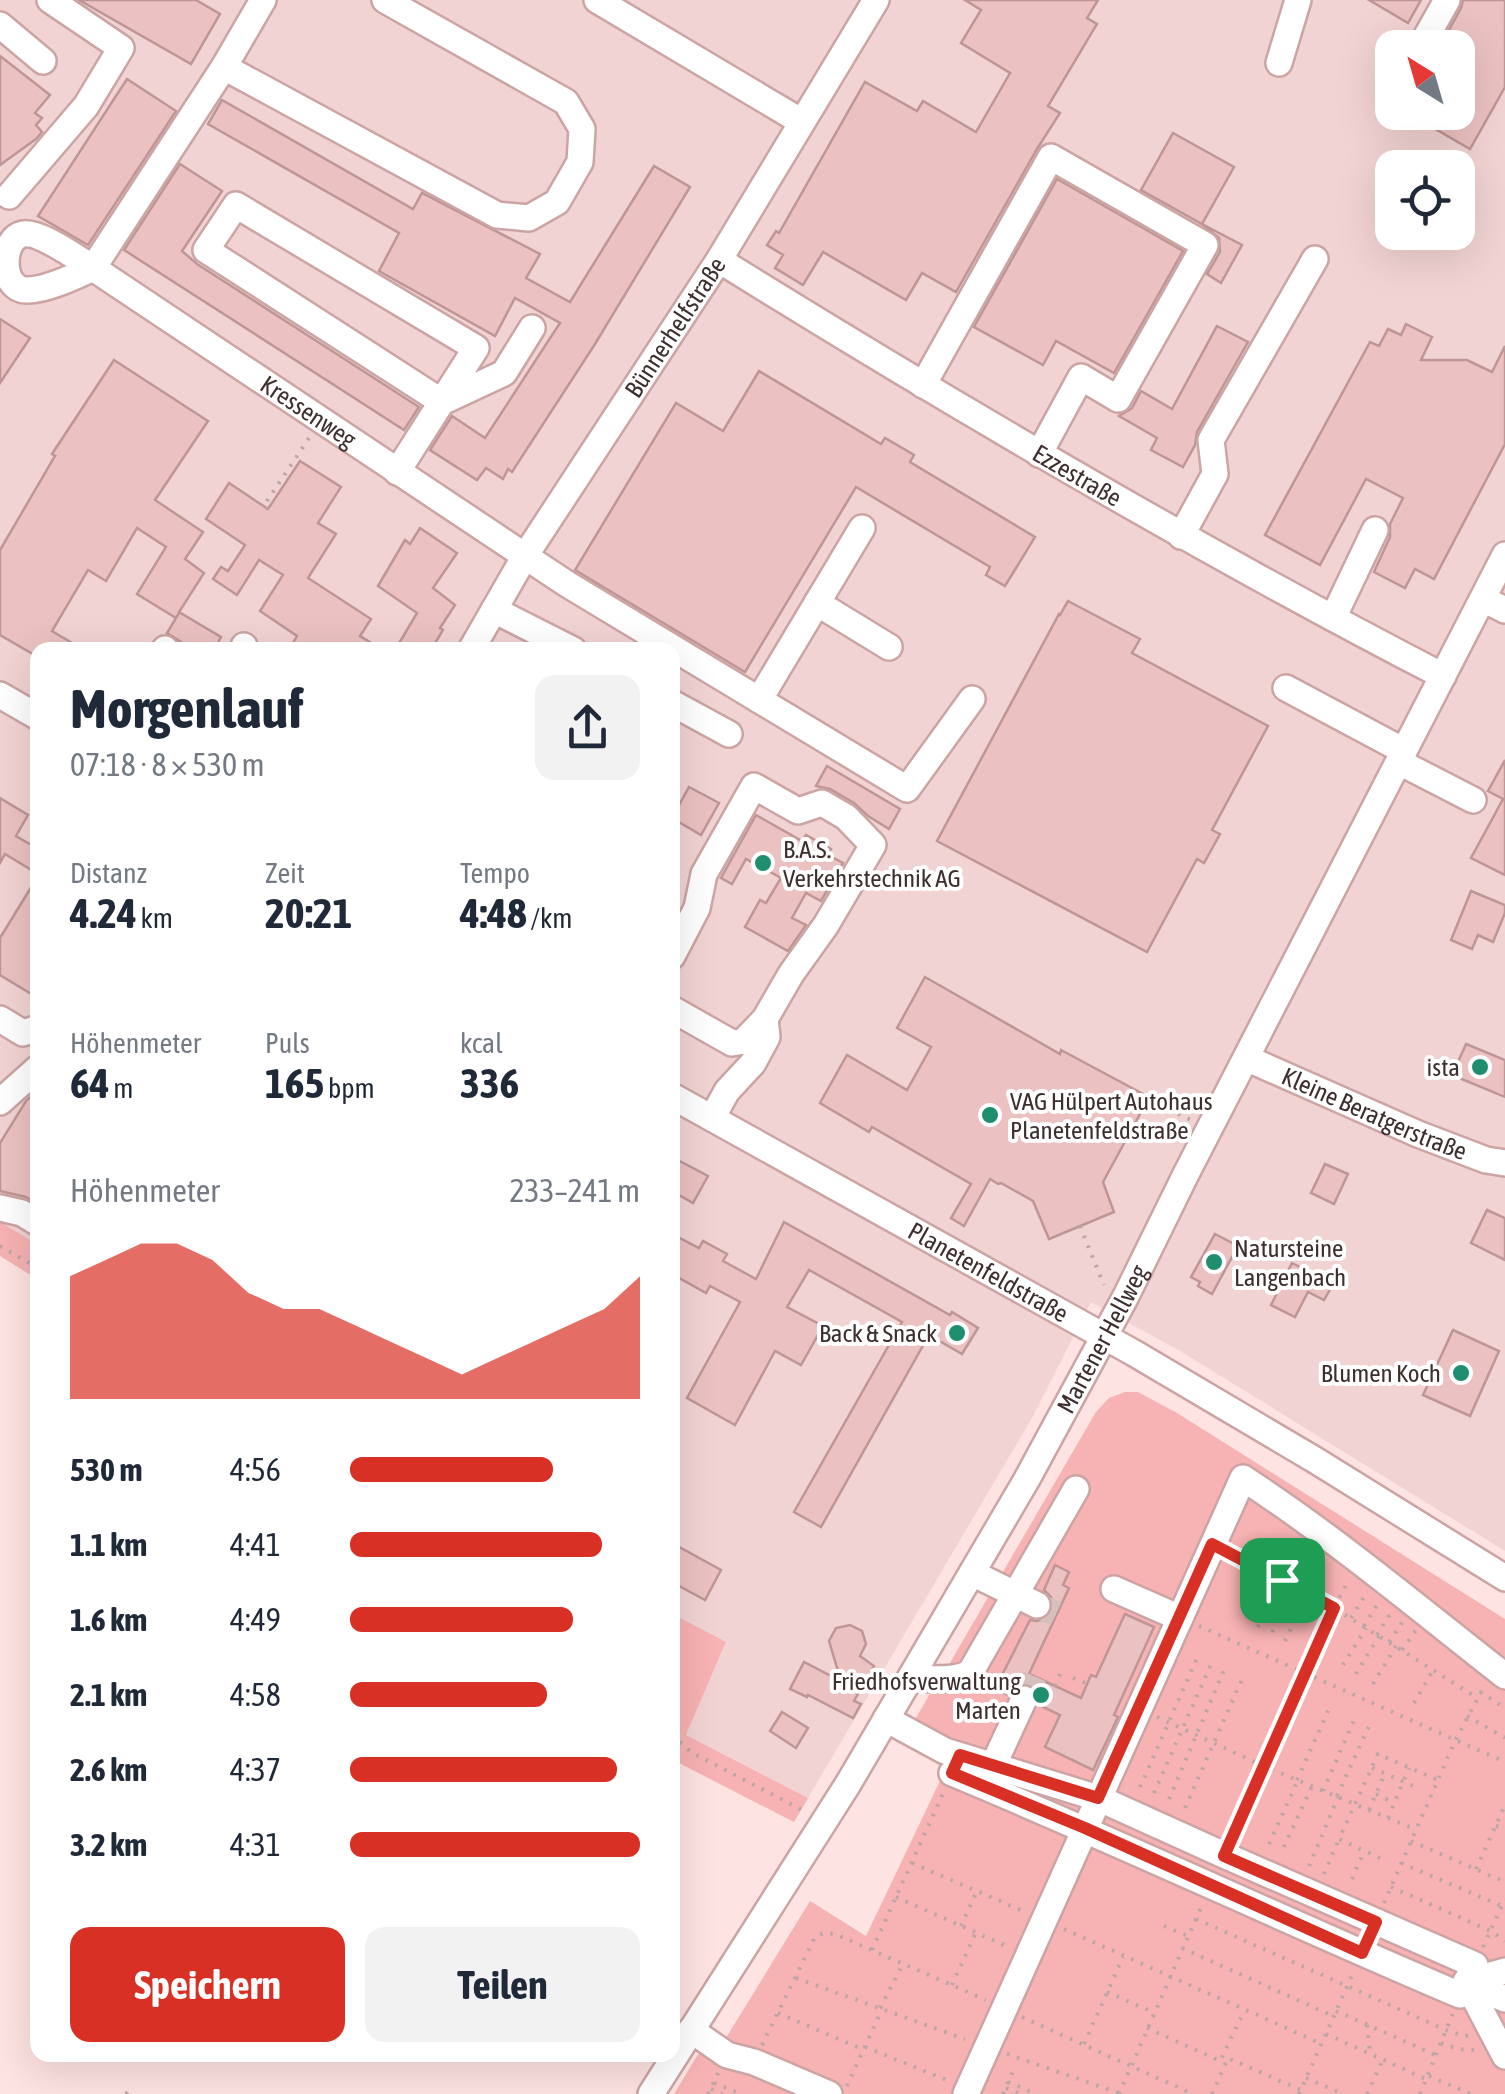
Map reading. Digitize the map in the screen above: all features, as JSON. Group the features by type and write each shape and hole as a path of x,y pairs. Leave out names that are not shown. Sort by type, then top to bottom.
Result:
{"street":[{"path":"50,0 121,48 86,106 4,196 22,234 4,249 0,261 4,274 18,288 29,290 93,268 263,0"},
{"path":"224,67 497,215 528,218 557,202 580,162 582,129 566,102 385,0"},
{"path":"596,0 802,122"},
{"name":"Bünnerhelfstraße","path":"476,642 525,556 719,260 876,0"},
{"path":"1280,64 1298,0"},
{"path":"1430,30 1447,0"},
{"path":"0,25 43,61"},
{"path":"923,385 1050,157 1205,244 1118,398 1081,378 1038,454"},
{"path":"397,472 442,402 476,348 236,205 206,250 442,402"},
{"name":"Kressenweg","path":"22,234 50,243 93,268 525,556 665,642"},
{"path":"1182,536 1214,474 1211,440 1314,259"},
{"name":"Ezzestraße","path":"719,260 1038,454 1443,676"},
{"path":"442,402 504,373 532,328"},
{"path":"759,700 862,528"},
{"path":"1332,618 1375,530"},
{"name":"Martener Hellweg","path":"680,2049 824,1822 1027,1479 1443,676 1494,604 1505,555"},
{"path":"817,603 889,648"},
{"path":"494,610 557,642"},
{"name":"Kressenweg","path":"680,651 907,789 972,700"},
{"path":"1286,688 1473,800"},
{"path":"0,695 30,712"},
{"path":"680,707 729,734"},
{"path":"680,941 697,908 704,874 754,786 798,811 822,803 846,817 873,845 765,1019 744,1041 732,1043 680,1014"},
{"path":"712,1118 727,1091 753,1063 767,1037 765,1019"},
{"path":"0,1020 22,1033 30,1030"},
{"name":"Kleine Beratgerstraße","path":"1246,1058 1418,1134 1486,1160 1505,1163"},
{"path":"0,1102 30,1075"},
{"name":"Planetenfeldstraße","path":"680,1100 1103,1337 1315,1460 1505,1578"},
{"path":"0,1208 30,1218"},
{"path":"967,2092 1242,1478 1304,1518 1500,1672"},
{"path":"911,1678 961,1677 970,1673 1026,1600 1076,1489"},
{"path":"972,1573 1026,1600"},
{"path":"1114,1588 1180,1618"},
{"path":"993,1766 1024,1699"},
{"path":"886,1719 945,1751 1098,1798 1376,1922 1467,1981 1505,2000"},
{"path":"952,1773 1085,1828 1362,1953 1467,1981 1505,1971"},
{"path":"1467,1981 1502,2050"},
{"path":"692,2030 727,2055 754,2062 828,2094"},
{"name":"Martener Hellweg","path":"651,2094 672,2062"}],"path":[{"path":"268,509 264,506 266,501 320,421"},
{"path":"1178,1114 1191,1120"},
{"path":"1080,1226 1104,1285"},
{"path":"0,1246 30,1263"},
{"path":"1212,1544 1334,1608 1434,1670 1505,1708"},
{"path":"1258,1627 1300,1545"},
{"path":"1272,1632 1313,1552"},
{"path":"1285,1641 1326,1558"},
{"path":"1224,1856 1334,1608 1369,1567"},
{"path":"1351,1618 1369,1567"},
{"path":"1180,1618 1505,1762"},
{"path":"1342,1666 1366,1628"},
{"path":"1356,1674 1380,1636"},
{"path":"1373,1684 1396,1646"},
{"path":"1140,1787 1198,1656"},
{"path":"1154,1793 1212,1662"},
{"path":"1168,1799 1225,1668"},
{"path":"1414,1703 1434,1670"},
{"path":"1055,1686 1061,1672"},
{"path":"1376,1922 1467,1716 1500,1672"},
{"path":"1186,1808 1243,1677"},
{"path":"1073,1678 1088,1684"},
{"path":"1139,1709 1416,1830"},
{"path":"1269,1844 1329,1709"},
{"path":"1467,1716 1505,1738"},
{"path":"1323,1791 1354,1720"},
{"path":"1309,1866 1369,1726"},
{"path":"680,1742 691,1752 824,1822"},
{"path":"1324,1874 1378,1754 1438,1780"},
{"path":"1372,1768 1416,1788"},
{"path":"1388,1818 1409,1768"},
{"path":"872,1950 952,1773"},
{"path":"1369,1810 1385,1774"},
{"path":"1284,1847 1312,1786"},
{"path":"1376,1794 1394,1803"},
{"path":"1476,1869 1505,1805"},
{"path":"1496,1826 1505,1830"},
{"path":"1339,1840 1380,1858"},
{"path":"1411,1841 1505,1882"},
{"path":"1352,1879 1364,1851"},
{"path":"912,1863 1322,2044"},
{"path":"1401,1863 1502,1911"},
{"path":"796,1978 1120,2094 1211,1886"},
{"path":"1391,1887 1505,1940"},
{"path":"961,1926 977,1891"},
{"path":"896,1897 1028,1955"},
{"path":"1420,2094 1505,1900"},
{"path":"1196,1919 1446,2030"},
{"path":"1164,1926 1188,1936"},
{"path":"952,1985 976,1932"},
{"path":"754,2062 815,1937 824,1933 872,1950 1193,2094"},
{"path":"1182,1948 1436,2056"},
{"path":"1147,2028 1300,2092 1362,1953"},
{"path":"1084,2044 1124,1956"},
{"path":"844,2094 903,1964"},
{"path":"1107,1992 1154,2012"},
{"path":"1212,2094 1245,2010"},
{"path":"778,2013 967,2092"},
{"path":"1367,2025 1370,2054"},
{"path":"1326,2034 1470,2094"},
{"path":"1464,2050 1466,2036"},
{"path":"1441,2043 1464,2050 1502,2050"},
{"path":"1367,2094 1383,2060"},
{"path":"1006,2088 1013,2071"},
{"path":"1306,2078 1343,2094"},
{"path":"722,2094 712,2086 740,2094"},
{"path":"1006,2088 1020,2094"},
{"path":"1006,2088 1036,2094"}],"shaded area":[{"path":"0,0 1505,0 1505,1551 1180,1351 1091,1302 1032,1418 808,1798 686,1735 726,1643 680,1618 680,642 30,642 30,1240 0,1222"},
{"path":"0,1222 30,1240 30,1275 0,1256"},
{"path":"1138,1392 1177,1413 1505,1619 1505,2094 674,2094 697,2056 704,2050 718,2051 810,1901 866,1936 949,1762 913,1723 1096,1412 1109,1398"},
{"path":"680,1618 726,1642 686,1735 808,1798 794,1822 680,1764"}],"building":[{"path":"79,0 196,0 220,14 191,64"},
{"path":"965,0 1098,0 1087,18 1097,24 1048,106 1060,113 956,292 922,273 906,300 823,252 803,285 775,268 783,255 767,245 776,231 779,233 865,82 917,111 923,101 976,132 1010,73 961,43 981,10"},
{"path":"1369,0 1421,0 1408,23"},
{"path":"1463,0 1505,0 1505,87 1470,149 1437,130 1475,130 1475,30 1449,30"},
{"path":"0,56 50,95 35,113 42,118 36,125 42,132 0,165"},
{"path":"127,79 176,111 88,245 38,216"},
{"path":"222,100 413,209 422,193 540,254 526,278 570,302 654,166 690,187 512,472 508,469 503,479 486,468 477,480 430,450 452,416 485,438 560,323 515,298 495,336 379,271 399,233 208,124"},
{"path":"1173,133 1234,167 1202,224 1141,190"},
{"path":"180,164 222,191 182,251 419,407 404,430 124,250"},
{"path":"1057,179 1183,251 1114,373 1056,341 1043,365 974,327"},
{"path":"1202,224 1242,245 1221,283 1207,274 1220,252 1219,238"},
{"path":"0,319 30,338 0,383"},
{"path":"1406,324 1432,337 1421,360 1467,360 1492,372 1505,346 1505,444 1434,579 1415,569 1405,588 1374,572 1403,498 1366,479 1320,565 1265,535 1370,342 1379,346 1388,329 1401,335"},
{"path":"1217,326 1248,342 1197,432 1183,467 1151,450 1157,438 1119,416 1132,408 1141,391 1172,409"},
{"path":"114,360 208,421 155,500 203,532 185,559 204,573 179,612 221,637 218,642 181,642 167,633 176,618 137,594 166,547 137,528 106,581 88,570 52,631 71,642 30,642 30,652 0,635 0,550 55,456 52,454"},
{"path":"759,371 881,444 885,438 914,455 910,462 1035,537 1005,586 986,575 990,567 856,487 745,672 575,570 676,403 723,431"},
{"path":"300,461 341,487 318,523 336,534 308,578 371,619 360,636 370,642 294,642 297,636 260,611 283,575 259,560 237,595 213,579 221,567 228,571 245,545 206,519 229,483 268,509"},
{"path":"420,528 457,553 433,588 455,605 436,642 400,642 417,613 378,586 405,540 410,544"},
{"path":"1068,601 1140,639 1132,653 1268,726 1212,830 1220,834 1204,863 1197,859 1147,952 937,841"},
{"path":"1505,760 1505,875 1471,858 1503,799 1488,791"},
{"path":"827,766 900,809 889,829 854,803 816,786"},
{"path":"689,787 719,803 701,835 680,823 680,803"},
{"path":"0,798 28,815 16,836 30,844 30,869 5,854 0,863"},
{"path":"756,815 802,841 806,835 831,849 828,855 843,863 821,901 806,893 792,918 806,925 788,951 745,927 760,900 766,903 781,878 746,859 732,884 721,878"},
{"path":"30,889 30,993 0,975 0,938"},
{"path":"1471,891 1505,905 1493,942 1478,935 1472,949 1451,940"},
{"name":"VAG Hülpert Autohaus Planetenfeldstraße","path":"925,977 1060,1054 1061,1050 1145,1095 1146,1103 1103,1182 1114,1212 1049,1239 1033,1201 990,1179 964,1226 951,1218 971,1184 872,1127 869,1132 820,1103 847,1055 907,1090 931,1047 897,1028"},
{"name":"ista","path":"1466,1044 1505,1060 1505,1097 1452,1075"},
{"path":"30,1097 30,1199 0,1191 0,1143"},
{"path":"680,1161 708,1176 693,1203 680,1196"},
{"path":"1325,1164 1348,1174 1334,1204 1311,1193"},
{"path":"1487,1210 1505,1218 1505,1260 1471,1243"},
{"path":"784,1222 978,1328 962,1354 929,1335 821,1527 794,1512 902,1322 809,1270 787,1307 823,1326 801,1365 775,1351 735,1425 687,1398 740,1302 710,1286 706,1293 680,1278 680,1238 699,1248 703,1241 727,1254 723,1261 756,1279"},
{"name":"Natursteine Langenbach","path":"1215,1234 1238,1246 1212,1294 1191,1277"},
{"path":"1292,1263 1333,1284 1324,1300 1308,1292 1295,1317 1271,1305"},
{"name":"Blumen Koch","path":"1453,1330 1499,1351 1470,1416 1423,1395"},
{"path":"680,1547 721,1570 705,1600 680,1586"},
{"path":"1055,1565 1069,1572 1063,1585 1069,1588 1029,1674 1081,1698 1091,1675 1096,1677 1125,1614 1154,1627 1093,1770 1045,1747 1060,1715 1039,1705 1038,1690 1032,1685 1016,1685 1008,1695 995,1689 1030,1620 1045,1619 1052,1611 1051,1597 1044,1590"},
{"path":"850,1625 862,1631 866,1644 860,1656 874,1666 854,1701 861,1704 853,1718 790,1689 804,1662 841,1681 829,1641 836,1628"},
{"path":"782,1712 808,1728 796,1748 770,1731"}],"tunnel":[{"path":"1037,1605 1056,1614"},
{"path":"1024,1699 1034,1676"}],"place":[{"name":"B.A.S. Verkehrstechnik AG","path":"763,863"},
{"name":"ista","path":"1480,1067"},
{"name":"VAG Hülpert Autohaus Planetenfeldstraße","path":"990,1115"},
{"name":"Natursteine Langenbach","path":"1214,1262"},
{"name":"Back & Snack","path":"957,1333"},
{"name":"Blumen Koch","path":"1461,1373"},
{"name":"Friedhofsverwaltung Marten","path":"1041,1695"}],"route":[{"path":"1212,1544 1282,1580 1334,1608 1224,1856 1376,1922 1362,1953 1085,1828 952,1773 960,1755 1098,1798 1212,1544"}]}
